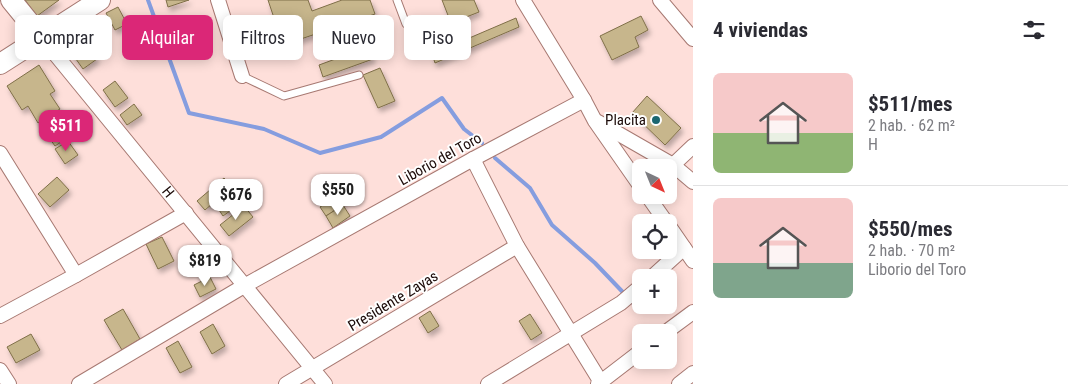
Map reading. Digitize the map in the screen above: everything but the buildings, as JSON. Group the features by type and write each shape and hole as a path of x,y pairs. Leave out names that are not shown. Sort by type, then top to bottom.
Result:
{"main road":[{"name":"H","path":"11,0 23,15"},
{"path":"77,15 100,0"},
{"path":"0,64 15,55"}],"street":[{"path":"218,0 242,76"},
{"path":"524,0 595,121 632,174"},
{"path":"660,0 693,39"},
{"name":"H","path":"60,60 325,384"},
{"name":"Liborio del Toro","path":"79,384 244,286 473,159 584,100"},
{"path":"595,121 662,159"},
{"path":"678,160 693,146"},
{"path":"0,153 76,275"},
{"path":"473,159 516,246 600,383 632,358"},
{"path":"678,169 693,182"},
{"path":"0,316 186,213"},
{"path":"677,238 693,260"},
{"name":"Presidente Zayas","path":"286,384 516,246"},
{"path":"661,269 684,248"},
{"path":"488,384 621,303 632,294"},
{"path":"677,324 693,312"},
{"path":"0,370 9,384"},
{"path":"679,384 693,373"}],"lane":[{"path":"397,0 404,19"},
{"path":"242,76 284,96 359,75"}],"waterway":[{"path":"148,0 189,113 264,129 320,153 381,137 442,98 464,129 482,143"},
{"path":"495,158 530,188 552,225 595,263 632,302"}],"place":[{"name":"Placita","path":"656,120"}]}
